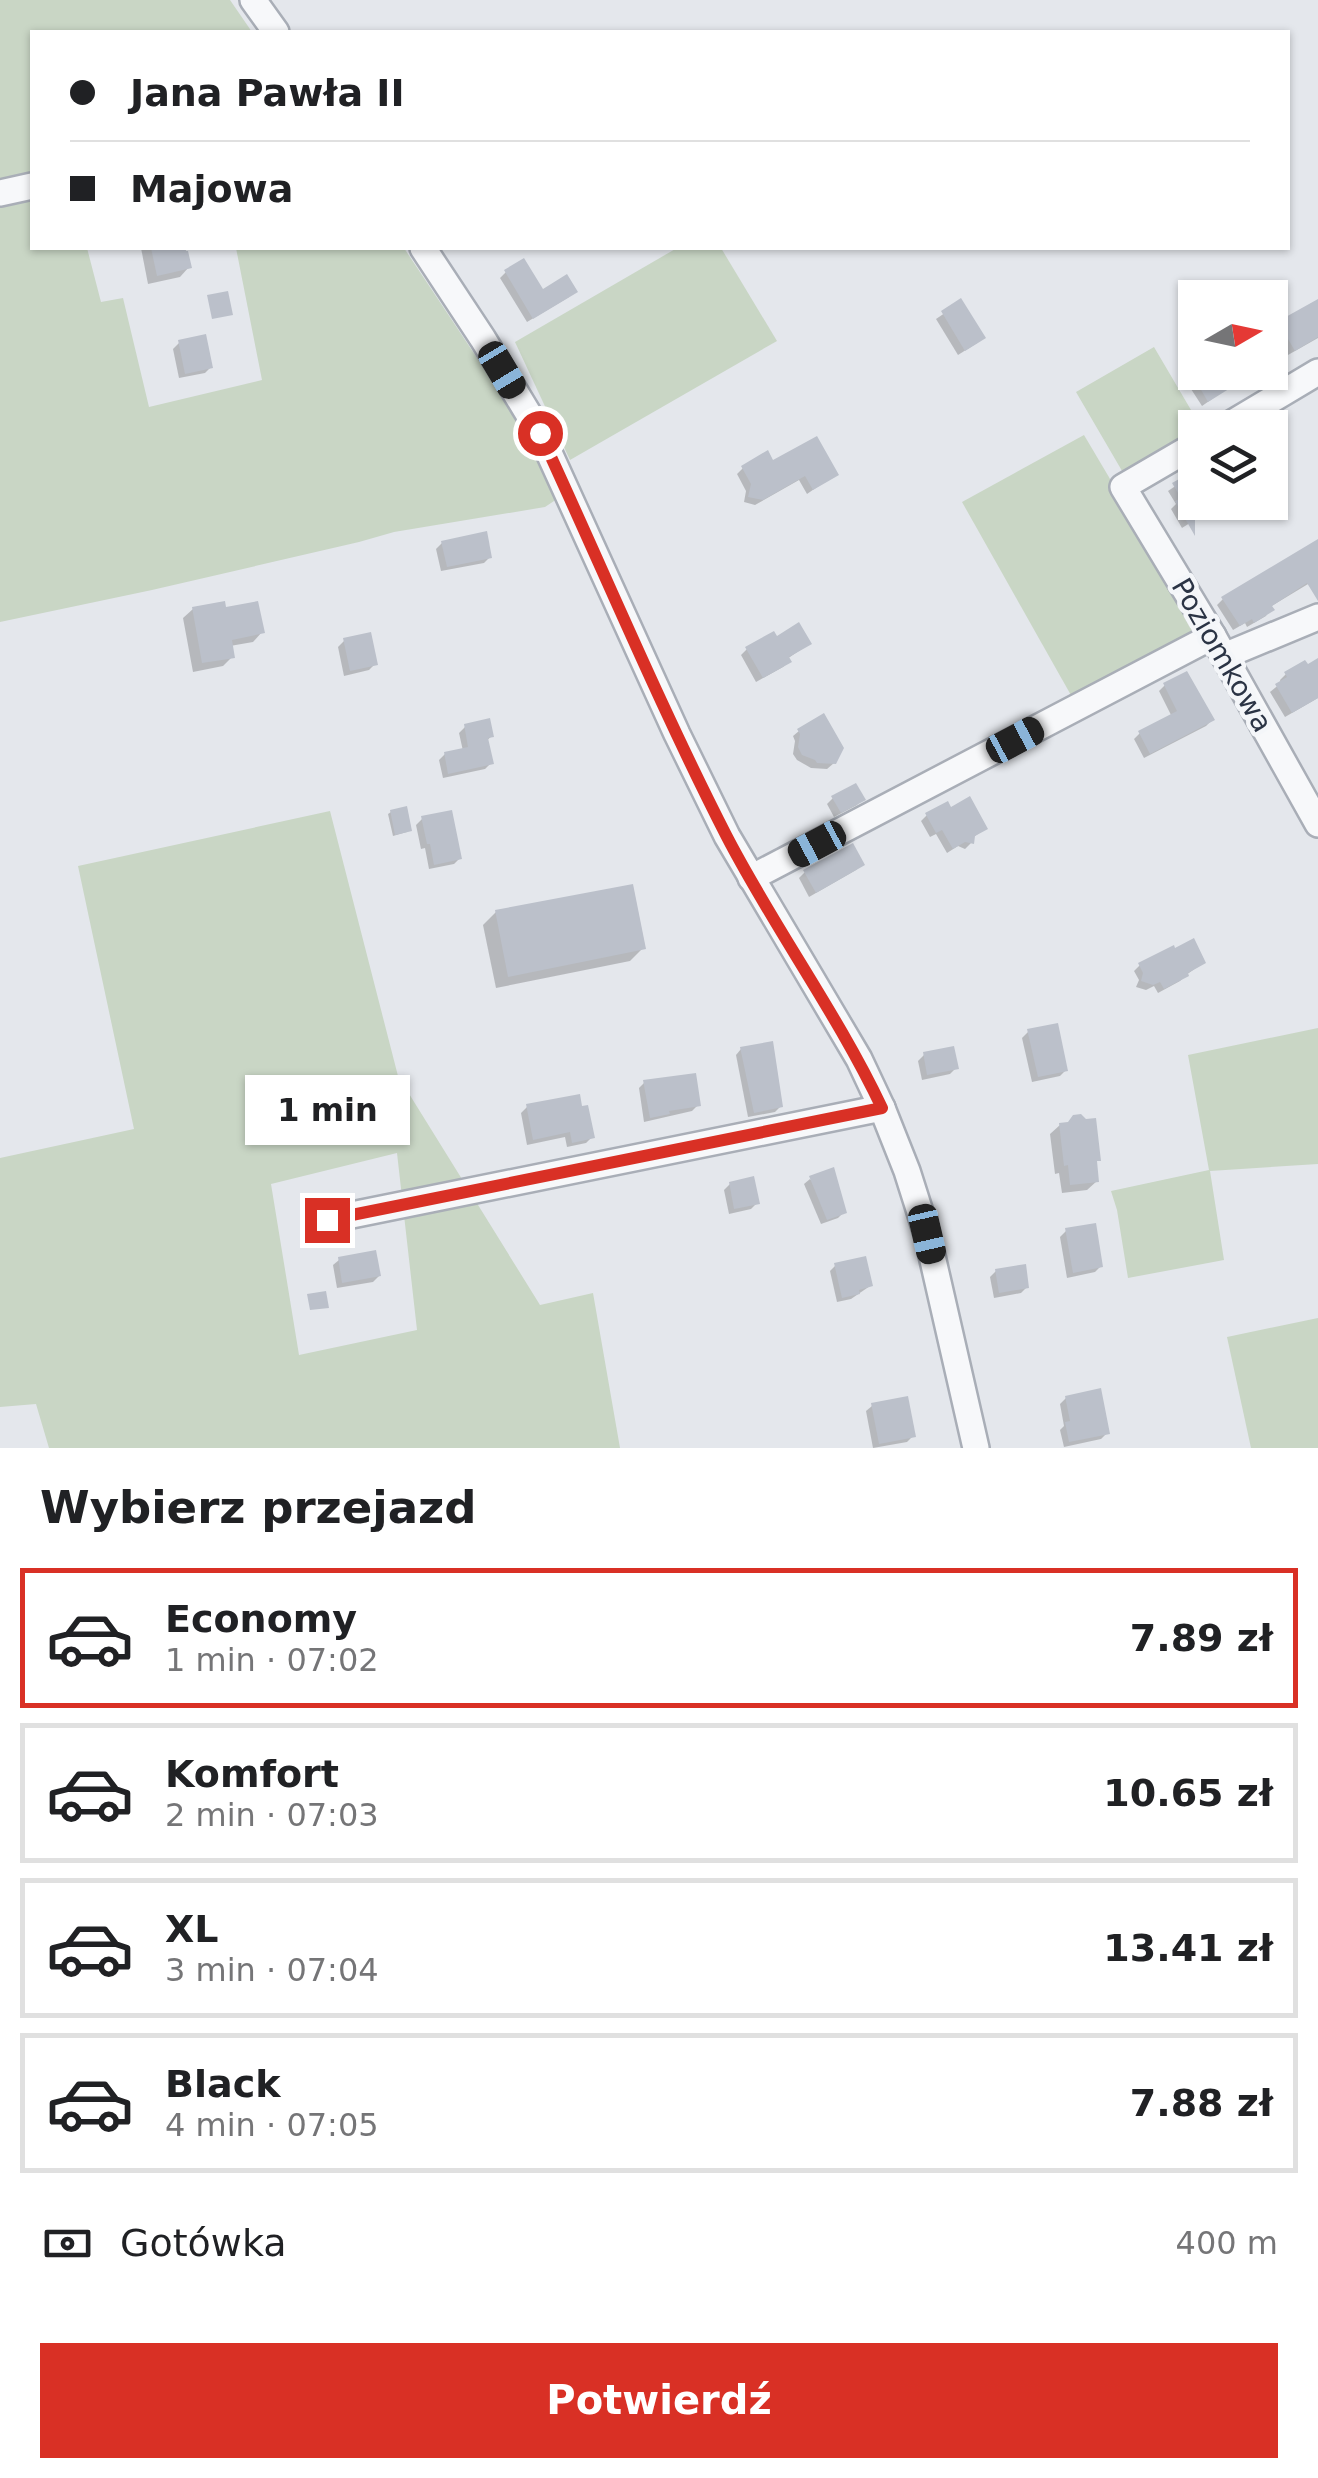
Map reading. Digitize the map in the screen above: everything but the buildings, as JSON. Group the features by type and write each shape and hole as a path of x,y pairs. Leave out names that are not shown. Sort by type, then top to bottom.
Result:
{"street":[{"path":"254,0 275,30"},
{"path":"0,193 30,186"},
{"path":"425,250 540,433 727,836 859,1060 882,1108 927,1234 976,1448"},
{"path":"1254,410 1318,372"},
{"name":"Poziomkowa","path":"1178,455 1124,487 1318,824"},
{"path":"751,878 1218,646 1318,617"},
{"path":"327,1220 882,1108"}],"green space":[{"path":"0,0 230,0 251,30 30,30 30,174 0,180"},
{"path":"30,198 30,250 88,250 101,302 123,298 149,407 262,380 236,250 405,250 501,394 557,499 545,507 394,532 0,622 0,205"},
{"path":"674,250 722,250 777,341 570,460 515,342"},
{"path":"1154,347 1191,410 1178,410 1178,445 1125,476 1076,392"},
{"path":"1084,435 1193,619 1191,634 1072,697 962,502"},
{"path":"330,811 398,1076 540,1305 593,1293 620,1448 49,1448 36,1404 0,1407 0,1158 134,1129 78,866","holes":["397,1153 417,1330 299,1355 271,1184"]},
{"path":"1318,1028 1318,1164 1210,1171 1224,1260 1128,1278 1111,1191 1209,1170 1188,1055"},
{"path":"1318,1318 1318,1448 1251,1448 1227,1337"}],"route":[{"path":"327,1220 882,1108 859,1060 727,836 540,433"}]}
